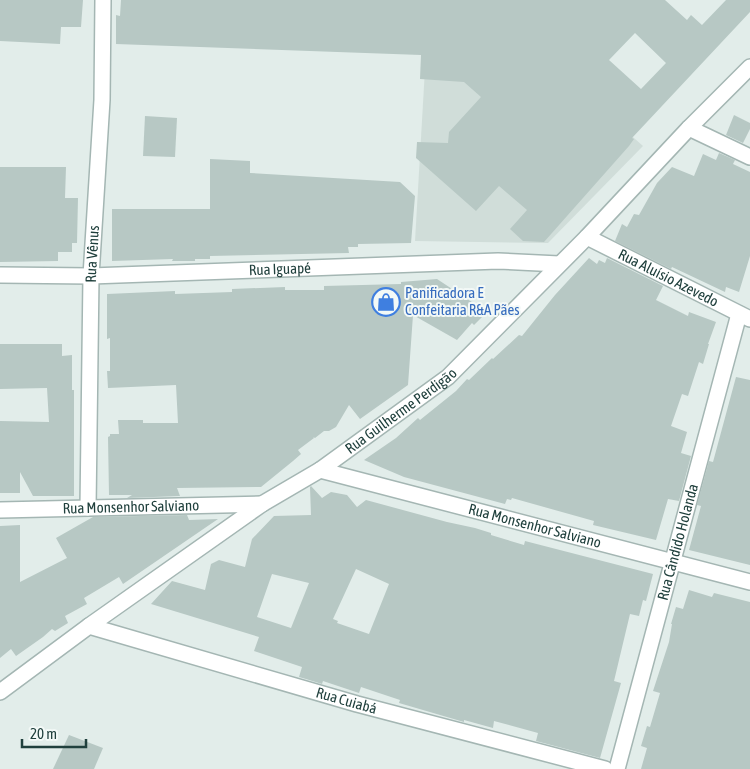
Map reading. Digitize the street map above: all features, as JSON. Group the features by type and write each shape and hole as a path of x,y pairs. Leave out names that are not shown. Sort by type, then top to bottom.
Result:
{"street":[{"name":"Rua Vênus","path":"88,508 91,276 102,100 103,0"},
{"name":"Rua Guilherme Perdigão","path":"0,692 89,626 262,504 320,470 448,377 587,237 689,128 750,67"},
{"path":"689,128 750,157"},
{"name":"Rua Aluísio Azevedo","path":"587,237 745,317"},
{"name":"Rua Iguapé","path":"0,275 91,276 498,260 559,264"},
{"name":"Rua Cândido Holanda","path":"617,769 673,562 745,317"},
{"name":"Rua Monsenhor Salviano","path":"320,470 750,582"},
{"name":"Rua Monsenhor Salviano","path":"0,510 262,504"},
{"name":"Rua Cuiabá","path":"89,626 366,706 606,769"}],"shaded area":[{"path":"429,0 478,0 643,146 548,243 415,241"}],"building":[{"path":"0,0 83,0 81,27 61,27 60,44 0,41"},
{"path":"121,0 665,0 687,20 691,15 702,25 726,0 750,0 750,12 632,138 634,139 629,146 544,242 523,241 510,229 527,210 499,186 476,211 416,158 417,142 448,143 449,132 481,97 464,82 420,79 421,55 116,44 116,15 120,16","holes":["635,33 666,63 641,89 609,60"]},
{"path":"734,115 750,123 750,129 743,143 726,135"},
{"path":"145,116 177,118 175,157 143,156"},
{"path":"719,153 735,160 733,164 750,172 750,256 739,292 726,287 725,292 672,267 671,269 615,241 622,224 627,227 634,214 639,215 657,183 672,167 694,176 703,154 716,160"},
{"path":"210,159 250,161 250,173 400,182 415,196 411,243 358,244 358,247 348,247 349,253 210,256 210,259 195,259 195,261 172,261 173,259 112,261 112,209 210,209"},
{"path":"0,167 66,167 65,198 78,198 77,243 72,243 72,252 58,252 58,261 0,262"},
{"path":"589,258 597,264 599,260 605,263 607,258 663,286 656,300 688,316 689,312 716,322 703,364 699,362 688,396 682,394 671,426 687,432 681,453 691,456 679,501 668,499 656,540 593,525 594,521 512,498 511,500 507,499 505,504 404,477 364,460 396,438 418,418 420,420 456,391 467,379 469,380 519,335 522,336 555,295"},
{"path":"437,279 487,312 474,325 472,323 457,340 413,315 408,385 360,419 349,405 336,427 329,431 324,431 315,438 313,437 298,450 301,454 261,487 177,488 180,496 127,498 132,495 109,495 108,437 110,434 119,434 118,420 143,420 143,423 178,423 176,385 108,388 107,371 110,371 110,338 107,339 107,294 175,291 175,294 232,292 232,289 285,287 285,290 324,290 324,286 401,284 401,282"},
{"path":"0,344 62,344 62,356 72,355 72,390 74,390 74,496 33,496 20,472 20,493 0,493 0,421 49,422 47,388 0,389"},
{"path":"736,377 750,380 750,565 689,550 701,506 697,505 709,461 713,462"},
{"path":"310,487 322,498 331,492 347,495 357,507 366,500 475,528 524,545 525,541 653,574 646,601 643,600 639,616 630,614 614,681 621,683 600,758 536,741 538,733 494,721 493,728 464,720 464,722 399,703 400,700 361,687 359,693 323,681 322,684 299,677 302,667 254,651 259,637 151,604 172,581 205,590 211,564 219,560 245,567 252,539 274,516 311,515","holes":["356,569 389,584 369,634 337,623 338,621 333,619","272,574 309,583 291,628 257,617"]},
{"path":"187,515 189,520 218,519 123,584 119,577 84,598 87,604 65,616 68,623 55,631 52,629 16,656 11,649 0,658 0,526 20,525 20,582 67,558 56,538 93,517"},
{"path":"689,590 712,597 714,593 750,602 750,769 641,769 647,748 641,746 647,726 650,727 660,693 653,691 669,642 671,624 676,607 683,609"},
{"path":"69,735 103,748 94,769 53,769"}],"place":[{"name":"Panificadora E Confeitaria R&A Pães","path":"386,302"}]}
